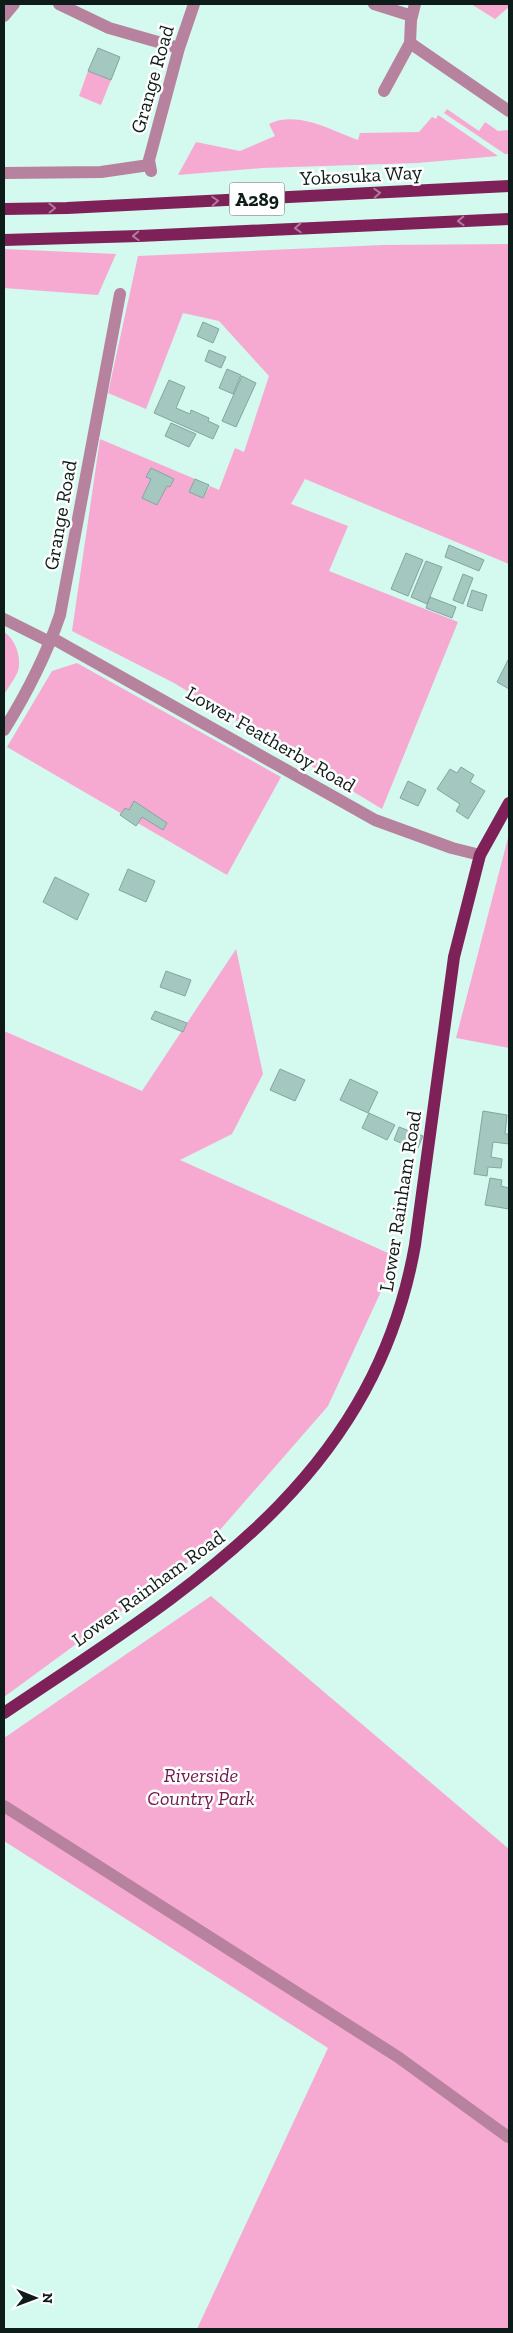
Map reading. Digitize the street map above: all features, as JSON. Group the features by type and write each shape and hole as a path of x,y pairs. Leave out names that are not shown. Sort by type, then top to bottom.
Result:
{"main road":[{"name":"Yokosuka Way","path":"4,209 67,208 509,186"},
{"name":"A289","path":"4,240 139,236 509,219"},
{"name":"Lower Rainham Road","path":"4,1713 146,1618 185,1590 237,1548 312,1471 361,1399 378,1367 399,1315 412,1263 454,957 480,855 509,803"}],"street":[{"path":"4,16 14,4"},
{"path":"60,4 114,30 179,48"},
{"name":"Grange Road","path":"4,173 101,172 149,165 179,48 194,4"},
{"path":"374,4 414,10 410,43 384,91"},
{"path":"410,43 509,111"},
{"name":"Grange Road","path":"4,730 21,702 51,640 68,578 120,294"},
{"name":"Lower Featherby Road","path":"4,618 51,640 375,820 452,848 480,855"},
{"path":"4,1806 398,2057 508,2137"}],"green space":[{"path":"471,4 509,4 509,7 495,19"},
{"path":"88,71 111,80 101,105 79,96"},
{"path":"447,109 479,131 485,122 498,131 509,130 509,154 505,154 444,113"},
{"path":"438,115 498,156 417,163 262,168 178,175 196,142 240,151 275,136 269,124 280,120 291,119 314,123 358,140 360,133 419,132 432,117 436,119"},
{"path":"509,244 509,564 305,479 291,504 348,526 329,571 458,622 382,809 174,683 72,631 100,439 195,479 189,492 203,498 210,486 219,490 235,448 244,452 269,376 219,321 183,313 146,409 108,393 138,256 383,245","holes":["151,468 174,479 170,487 167,486 157,505 142,498 151,479 147,477"]},
{"path":"4,249 116,254 98,295 4,288"},
{"path":"4,632 17,649 19,666 17,674 4,695"},
{"path":"77,663 281,777 227,875 7,747 52,671"},
{"path":"509,834 509,1048 456,1038"},
{"path":"236,949 263,1074 232,1134 180,1160 397,1257 328,1406 199,1554 4,1697 4,1031 142,1091"},
{"name":"Riverside Country Park","path":"211,1596 509,1849 509,2329 197,2329 328,2048 4,1841 4,1738"}],"building":[{"path":"98,48 120,57 111,80 88,71"},
{"path":"203,322 219,329 213,343 197,336"},
{"path":"209,350 226,357 221,368 205,361"},
{"path":"227,369 241,375 233,394 219,388"},
{"path":"242,376 256,383 236,427 222,421"},
{"path":"169,380 185,387 176,408 190,414 191,410 209,418 208,421 219,426 213,439 154,413"},
{"path":"171,423 196,434 189,447 165,436"},
{"path":"151,468 174,479 170,487 167,486 157,505 142,498 151,479 146,477"},
{"path":"195,479 209,485 203,498 189,492"},
{"path":"449,545 484,560 479,571 445,557"},
{"path":"406,553 423,560 408,596 391,589"},
{"path":"426,561 442,567 427,604 411,597"},
{"path":"463,574 473,578 463,604 453,600"},
{"path":"472,590 487,595 482,611 467,606"},
{"path":"430,597 456,607 452,618 426,608"},
{"path":"509,658 509,689 497,682"},
{"path":"461,767 474,775 470,782 485,791 468,819 456,811 460,804 437,789 450,769 457,773"},
{"path":"408,781 426,790 418,806 400,798"},
{"path":"134,801 167,823 163,830 142,817 136,826 120,815 125,808 129,810"},
{"path":"128,869 155,881 146,902 119,890"},
{"path":"55,877 89,894 77,920 43,902"},
{"path":"166,971 191,980 185,996 160,987"},
{"path":"155,1011 187,1023 183,1032 151,1019"},
{"path":"280,1069 305,1080 295,1101 270,1090"},
{"path":"350,1079 378,1092 368,1113 340,1100"},
{"path":"483,1111 507,1115 505,1134 509,1134 509,1144 493,1142 491,1157 502,1159 501,1168 488,1167 487,1176 474,1174"},
{"path":"369,1113 395,1125 387,1140 362,1128"},
{"path":"399,1127 423,1136 417,1150 394,1140"},
{"path":"490,1178 502,1180 501,1186 509,1188 509,1209 485,1205"}]}
